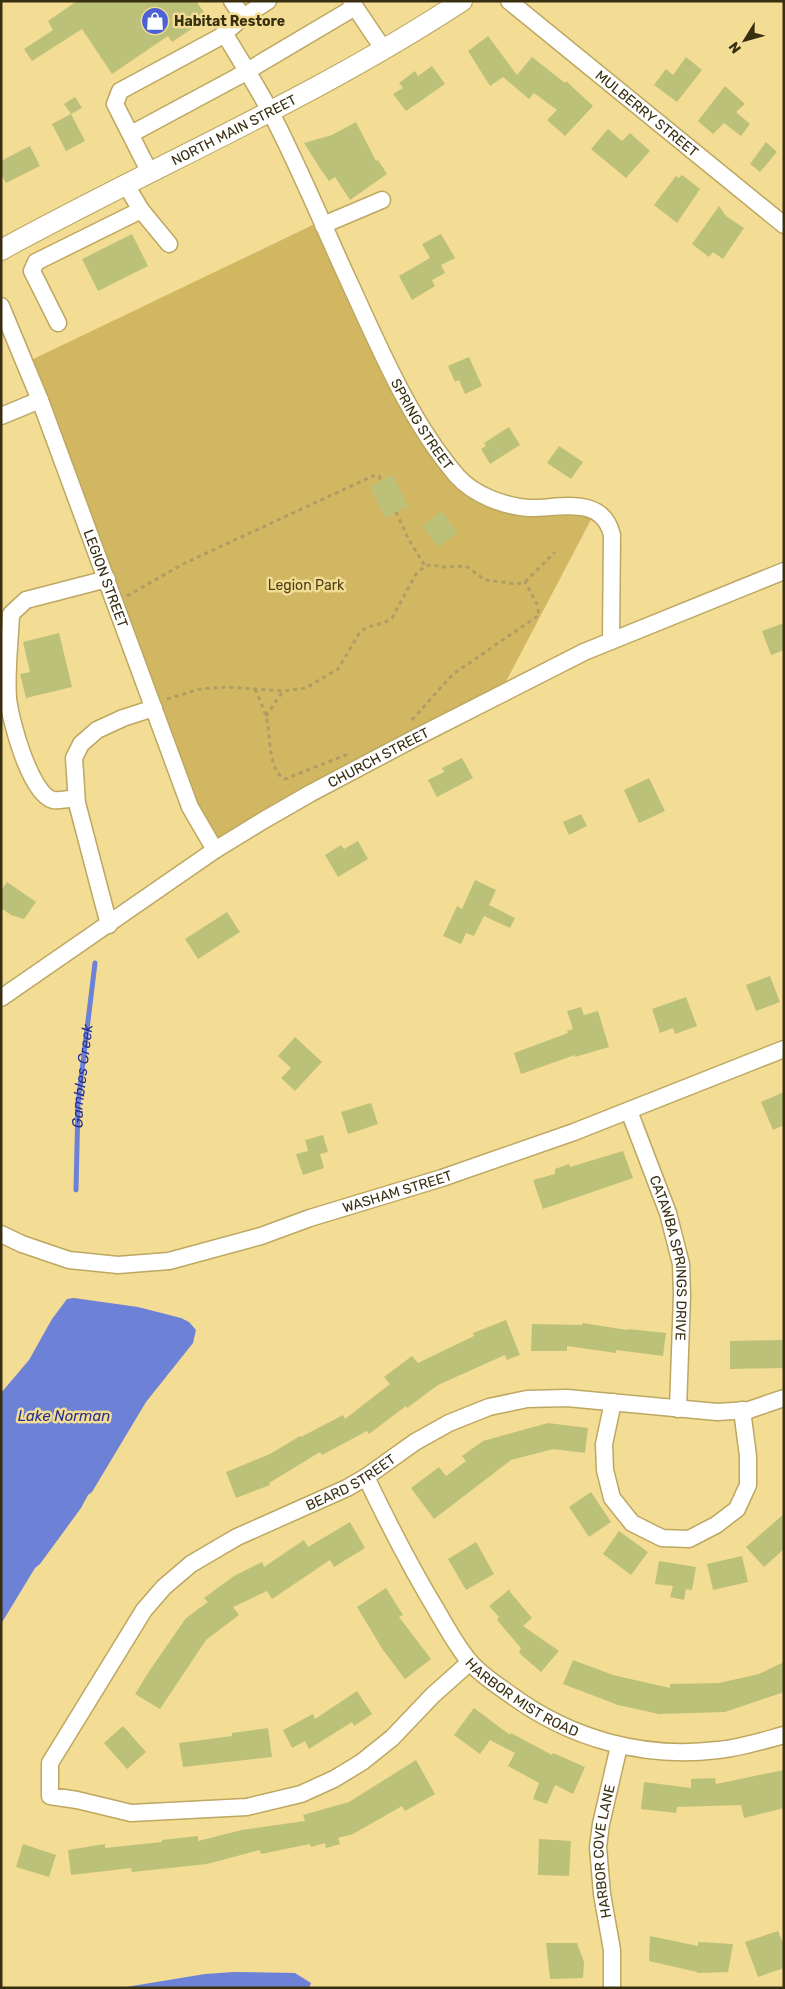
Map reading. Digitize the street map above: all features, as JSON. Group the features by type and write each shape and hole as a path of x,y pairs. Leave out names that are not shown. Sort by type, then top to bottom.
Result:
{"main road":[{"name":"NORTH MAIN STREET","path":"3,245 28,235 323,85 384,50 462,1"}],"street":[{"path":"232,1 243,17"},
{"path":"150,173 116,104 120,91 224,33 243,17 268,1"},
{"name":"MULBERRY STREET","path":"509,1 784,225"},
{"path":"131,134 247,72 353,4 384,50"},
{"name":"SPRING STREET","path":"224,33 270,112 404,398 440,454 460,479 489,498 529,508 583,506 606,519 612,535 611,641"},
{"path":"126,185 142,210 169,244"},
{"path":"323,225 382,200"},
{"path":"58,323 32,271 36,262 142,210"},
{"path":"28,235 36,262"},
{"name":"LEGION STREET","path":"1,306 40,400 116,603 160,704 190,807 215,850"},
{"path":"1,416 40,400"},
{"name":"CHURCH STREET","path":"1,998 215,850 264,820 406,742 584,652 784,571"},
{"path":"76,798 53,800 41,791 32,780 8,700 11,614 26,600 107,579"},
{"path":"109,925 76,798 74,758 81,744 97,730 160,704"},
{"name":"WASHAM STREET","path":"1,1234 22,1244 69,1260 118,1265 169,1261 261,1236 310,1218 442,1178 574,1132 784,1049"},
{"name":"CATAWBA SPRINGS DRIVE","path":"629,1111 668,1213 681,1264 682,1296 678,1409"},
{"name":"BEARD STREET","path":"470,1662 433,1695 392,1738 369,1756 334,1779 301,1794 247,1807 131,1812 50,1796 50,1763 144,1610 164,1587 191,1564 236,1537 347,1488 366,1478 415,1442 449,1423 489,1407 536,1399 568,1398 717,1412 749,1410 784,1398"},
{"path":"613,1402 604,1444 605,1470 612,1498 632,1524 662,1538 689,1539 716,1525 737,1509 748,1485 748,1456 742,1410"},
{"name":"HARBOR MIST ROAD","path":"366,1478 411,1568 453,1638 470,1662 486,1677 532,1710 562,1725 619,1746 681,1752 717,1750 784,1735"},
{"name":"HARBOR COVE LANE","path":"612,1988 612,1950 602,1894 598,1847 601,1824 619,1746"}],"path":[{"path":"116,603 155,579 192,560 375,475 379,476 381,481"},
{"path":"396,512 409,540 425,566"},
{"path":"160,704 200,689 227,687 283,691 306,688 338,669 364,628 387,623 392,618 416,574 425,566 466,566 485,580 517,584 525,582 555,552"},
{"path":"408,724 452,675 539,615 537,604 525,582"},
{"path":"255,689 266,716 272,760 281,777 285,779 348,753"},
{"path":"266,716 283,691"}],"green space":[{"name":"Legion Park","path":"319,222 381,354 473,490 595,512 501,691 215,850 25,363"}],"water":[{"name":"Lake Norman","path":"74,1298 138,1307 181,1318 189,1322 196,1330 193,1343 146,1402 92,1492 40,1564 35,1568 1,1624 1,1393 29,1360 52,1319 67,1299"},
{"path":"234,1972 295,1973 311,1983 309,1988 120,1988 205,1974"}],"building":[{"path":"77,1 196,1 208,18 172,42 168,36 112,74 82,29 32,61 24,49 53,30 48,21"},
{"path":"488,36 517,75 532,57 565,83 566,81 593,106 565,136 547,120 557,110 534,93 529,99 503,77 490,86 468,51"},
{"path":"686,57 702,70 677,102 654,85 666,69 673,75"},
{"path":"432,66 445,84 406,111 393,94 403,88 399,83 415,71 418,76"},
{"path":"725,86 745,104 736,112 750,124 741,136 724,123 713,134 698,121"},
{"path":"75,97 82,108 71,114 64,104"},
{"path":"71,114 85,141 66,151 52,124"},
{"path":"356,122 376,161 378,160 387,174 350,200 335,177 329,181 304,143 332,135"},
{"path":"608,129 622,141 630,133 650,151 626,178 591,149"},
{"path":"766,142 777,152 760,172 750,164"},
{"path":"30,146 40,166 6,183 1,174 1,161"},
{"path":"682,175 700,189 677,223 654,205 676,176 679,178"},
{"path":"719,206 726,216 744,228 723,259 713,252 709,257 692,244"},
{"path":"132,234 148,266 98,291 82,259"},
{"path":"441,234 455,258 441,265 445,273 432,280 435,286 412,300 399,276 430,258 422,244"},
{"path":"469,357 482,386 465,394 459,380 455,382 448,366"},
{"path":"509,427 520,445 490,464 481,449 486,446 484,443"},
{"path":"559,446 583,462 571,479 547,463"},
{"path":"393,475 408,506 385,518 370,486"},
{"path":"442,511 457,533 438,547 422,526"},
{"path":"784,623 784,650 771,655 762,631"},
{"path":"59,633 72,687 26,698 20,674 30,672 23,642"},
{"path":"462,758 473,778 437,797 428,780 444,772 442,768"},
{"path":"649,778 665,811 639,823 624,790"},
{"path":"581,814 587,826 569,835 563,822"},
{"path":"358,841 368,859 338,877 325,855 341,845 344,849"},
{"path":"475,880 496,890 489,905 515,918 510,928 484,916 474,936 466,933 461,944 443,936 457,906 462,909"},
{"path":"7,882 36,902 24,919 11,915 1,908 1,891"},
{"path":"227,912 240,932 198,959 185,939"},
{"path":"770,976 780,1002 756,1011 746,985"},
{"path":"686,997 697,1026 675,1034 673,1028 660,1033 652,1009"},
{"path":"581,1007 584,1015 598,1011 609,1047 575,1057 575,1055 521,1074 514,1053 568,1033 567,1031 573,1029 567,1011"},
{"path":"295,1037 322,1062 295,1091 281,1078 291,1068 278,1056"},
{"path":"784,1092 784,1125 773,1130 761,1102"},
{"path":"371,1103 378,1124 348,1134 341,1112"},
{"path":"323,1135 328,1152 320,1154 324,1168 303,1175 296,1154 308,1151 305,1140"},
{"path":"623,1151 633,1178 543,1209 533,1180 555,1174 555,1169 569,1164 570,1167"},
{"path":"506,1320 520,1355 507,1360 505,1355 438,1385 369,1434 367,1431 322,1455 320,1452 269,1483 270,1485 236,1498 226,1472 270,1454 300,1436 343,1415 345,1419 390,1384 384,1377 412,1356 418,1363 474,1336 473,1333"},
{"path":"583,1323 627,1330 666,1333 663,1356 616,1350 616,1353 567,1346 567,1351 531,1351 532,1324 582,1325"},
{"path":"784,1340 784,1368 730,1369 730,1341"},
{"path":"548,1423 588,1428 585,1453 553,1449 511,1460 434,1519 411,1488 439,1467 446,1476 466,1461 462,1456 483,1441"},
{"path":"591,1492 611,1522 589,1537 569,1507"},
{"path":"784,1514 784,1549 764,1567 746,1547"},
{"path":"350,1522 365,1548 334,1567 330,1560 272,1599 267,1591 233,1607 239,1615 206,1640 160,1709 135,1694 186,1618 208,1602 204,1598 234,1576 262,1562 264,1567 304,1540 308,1547"},
{"path":"619,1531 648,1552 631,1575 603,1554"},
{"path":"476,1542 494,1574 466,1590 448,1559"},
{"path":"742,1556 748,1582 713,1590 707,1564"},
{"path":"659,1561 696,1567 692,1590 686,1589 684,1600 670,1597 673,1586 655,1584"},
{"path":"386,1588 403,1615 399,1617 431,1659 405,1679 383,1650 357,1607"},
{"path":"510,1589 510,1592 532,1618 523,1626 559,1651 541,1672 519,1653 521,1648 497,1620 499,1617 489,1606"},
{"path":"573,1660 613,1675 670,1688 670,1684 719,1683 759,1674 784,1662 784,1692 725,1712 659,1714 618,1705 563,1684"},
{"path":"357,1691 372,1714 354,1726 352,1722 309,1749 305,1741 292,1748 283,1730 313,1714 315,1719"},
{"path":"474,1708 510,1735 511,1733 552,1755 553,1753 585,1767 573,1794 555,1785 547,1804 533,1799 539,1783 508,1766 515,1753 490,1740 480,1754 454,1735"},
{"path":"123,1726 146,1752 127,1769 104,1743"},
{"path":"268,1728 272,1757 183,1767 179,1743 232,1736 232,1733"},
{"path":"416,1760 435,1794 405,1811 402,1806 353,1834 338,1838 340,1844 326,1848 325,1843 311,1847 310,1844 261,1854 260,1850 207,1864 132,1872 131,1868 71,1875 68,1850 105,1844 105,1848 162,1842 162,1840 198,1836 198,1841 242,1830 305,1821 303,1815 349,1802"},
{"path":"784,1770 784,1808 744,1818 741,1805 677,1807 676,1813 641,1809 644,1782 691,1788 691,1779 715,1778 716,1784"},
{"path":"539,1839 571,1841 569,1876 538,1875"},
{"path":"23,1844 56,1855 49,1877 16,1867"},
{"path":"778,1931 784,1946 784,1968 758,1977 745,1942"},
{"path":"650,1936 698,1946 698,1942 733,1944 728,1972 697,1973 649,1961"},
{"path":"546,1943 577,1943 584,1962 583,1978 550,1979"}],"waterway":[{"name":"Gambles Creek","path":"76,1190 78,1104 95,963"}],"place":[{"name":"Habitat Restore","path":"155,21"}]}
